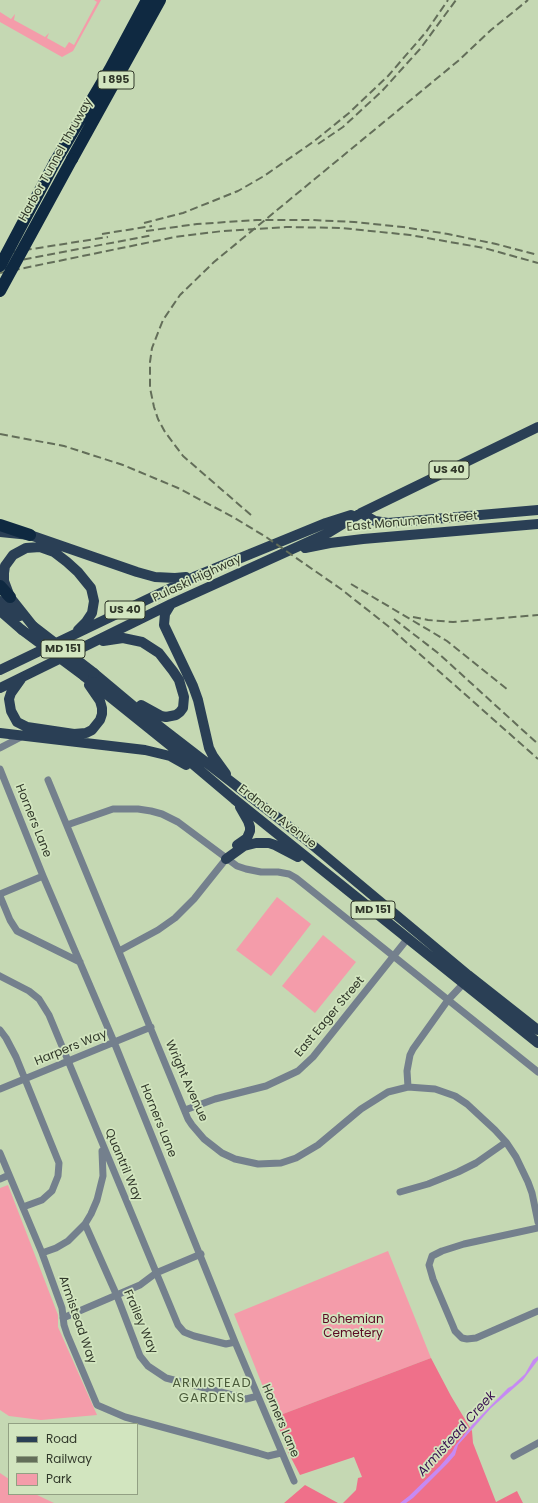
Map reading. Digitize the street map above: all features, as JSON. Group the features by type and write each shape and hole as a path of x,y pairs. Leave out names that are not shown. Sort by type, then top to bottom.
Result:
{"highway":[{"path":"137,15 142,0"},
{"name":"Harbor Tunnel Thruway","path":"0,266 55,162 110,69 137,15 147,0"},
{"name":"Harbor Tunnel Thruway","path":"0,291 160,0"},
{"path":"0,525 30,535"},
{"path":"0,586 5,599"}],"main road":[{"name":"Pulaski Highway","path":"0,688 171,604 328,533 360,513 538,427"},
{"name":"East Monument Street","path":"360,513 374,521 388,523 538,510"},
{"name":"Pulaski Highway","path":"0,670 194,577 326,522 360,513"},
{"name":"East Monument Street","path":"289,551 330,543 363,539 538,524"},
{"path":"0,532 30,535 140,573 165,578 194,577"},
{"path":"5,599 5,566 13,554 19,550 33,547 40,547 54,552 78,572 87,582 93,594 92,613 86,622 74,634"},
{"name":"Erdman Avenue","path":"5,599 33,626 234,785 304,838 468,975 538,1030"},
{"path":"171,604 163,619 166,630 193,686 212,756 234,785"},
{"name":"Erdman Avenue","path":"0,612 84,676 234,799 538,1043"},
{"path":"86,646 111,639 123,638 142,642 166,662 178,680 184,697 183,708 176,715 161,716 141,706 94,673"},
{"path":"22,677 11,693 9,699 10,712 17,722 27,727 80,734 92,730 100,720 102,714 100,702 84,676"},
{"path":"0,732 158,752 170,756 208,777"},
{"path":"226,859 238,844 247,838 250,831 248,821 234,799"},
{"path":"226,859 244,846 256,843 269,844 290,852 337,881"}],"street":[{"path":"0,748 23,736"},
{"name":"Horners Lane","path":"0,769 43,876 114,1042 201,1254 235,1342 294,1481"},
{"name":"Wright Avenue","path":"48,780 188,1119 204,1140 222,1153 235,1159 270,1165 281,1163 305,1154 361,1109 380,1096 396,1089 408,1087 435,1089 455,1096 485,1119 506,1142 516,1157 528,1182 532,1193 538,1222"},
{"path":"67,825 113,809 138,809 151,811 162,814 178,822 237,866 261,872 278,872 289,874 296,878 538,1072"},
{"path":"119,951 158,930 175,918 194,898 226,859"},
{"path":"43,876 0,895 10,920 17,931 80,962"},
{"name":"East Eager Street","path":"185,1110 215,1099 266,1086 282,1080 298,1071 313,1057 408,938"},
{"name":"Quantril Way","path":"0,976 29,991 39,999 49,1015 180,1329 194,1336 226,1344 235,1342"},
{"path":"408,1087 407,1071 413,1048 448,1000 464,983"},
{"name":"Harpers Way","path":"0,1089 151,1027"},
{"path":"0,1030 12,1048 57,1156 60,1170 55,1187 48,1196 42,1200 23,1207"},
{"path":"400,1192 428,1184 458,1172 476,1163 506,1142"},
{"path":"42,1253 56,1248 68,1241 85,1224 97,1200 101,1185 103,1158 102,1143"},
{"name":"Armistead Way","path":"0,1153 42,1253 62,1308 67,1334 91,1394 97,1405 125,1417 268,1456 281,1453"},
{"path":"0,1179 10,1175"},
{"name":"Frailey Way","path":"85,1224 117,1296 140,1356 152,1370 166,1378 240,1398 246,1399 258,1396"},
{"path":"538,1228 464,1244 436,1253 430,1260 430,1269 436,1286 455,1331 462,1338 476,1338 538,1311"},
{"path":"64,1318 117,1296 140,1285 156,1273 201,1254"},
{"path":"514,1456 538,1443"}],"green space":[{"path":"94,0 101,0 73,51 62,57 0,22 0,12 11,19 15,14 14,20 45,37 49,33 47,38 65,48 69,42 74,45 97,2"},
{"path":"277,897 311,924 271,976 236,950"},
{"path":"323,935 356,962 315,1013 282,986"},
{"path":"8,1185 58,1315 58,1327 97,1415 41,1420 9,1416 0,1410 0,1188"},
{"name":"Bohemian Cemetery","path":"388,1251 431,1358 275,1417 234,1314"},
{"path":"0,1473 8,1478 8,1495 37,1495 54,1503 0,1503"}],"shaded area":[{"path":"538,1356 538,1360 523,1380 491,1408 458,1445 455,1455 448,1463 413,1498 406,1503 400,1503 440,1466 472,1425 508,1388 525,1374 533,1360"},
{"path":"431,1358 472,1431 473,1443 496,1502 517,1491 523,1503 343,1503 356,1490 358,1478 362,1477 354,1457 300,1475 288,1452 275,1417"},
{"path":"305,1485 338,1503 284,1503"}],"railway":[{"path":"144,223 183,213 238,191 264,176 313,142 349,113 388,76 426,32 448,0"},
{"path":"318,144 343,127 382,91 420,49 456,0"},
{"path":"251,515 183,456 165,432 158,419 150,388 150,362 152,348 163,320 180,295 214,262 458,61 491,30 528,0"},
{"path":"146,231 197,224 257,220 354,222 403,227 448,234 538,255"},
{"path":"102,234 152,226"},
{"path":"0,273 175,237 223,231 286,227 342,228 410,235 484,248 538,263"},
{"path":"0,264 153,235"},
{"path":"0,254 108,237"},
{"path":"0,434 64,446 123,465 178,488 233,517 266,537 341,589 388,626 538,759"},
{"path":"351,584 447,641 508,690"},
{"path":"413,617 453,622 538,615"},
{"path":"394,619 438,653 538,744"}],"district":[{"name":"ARMISTEAD GARDENS","path":"212,1392"}],"water label":[{"name":"Armistead Creek","path":"457,1434"}]}
